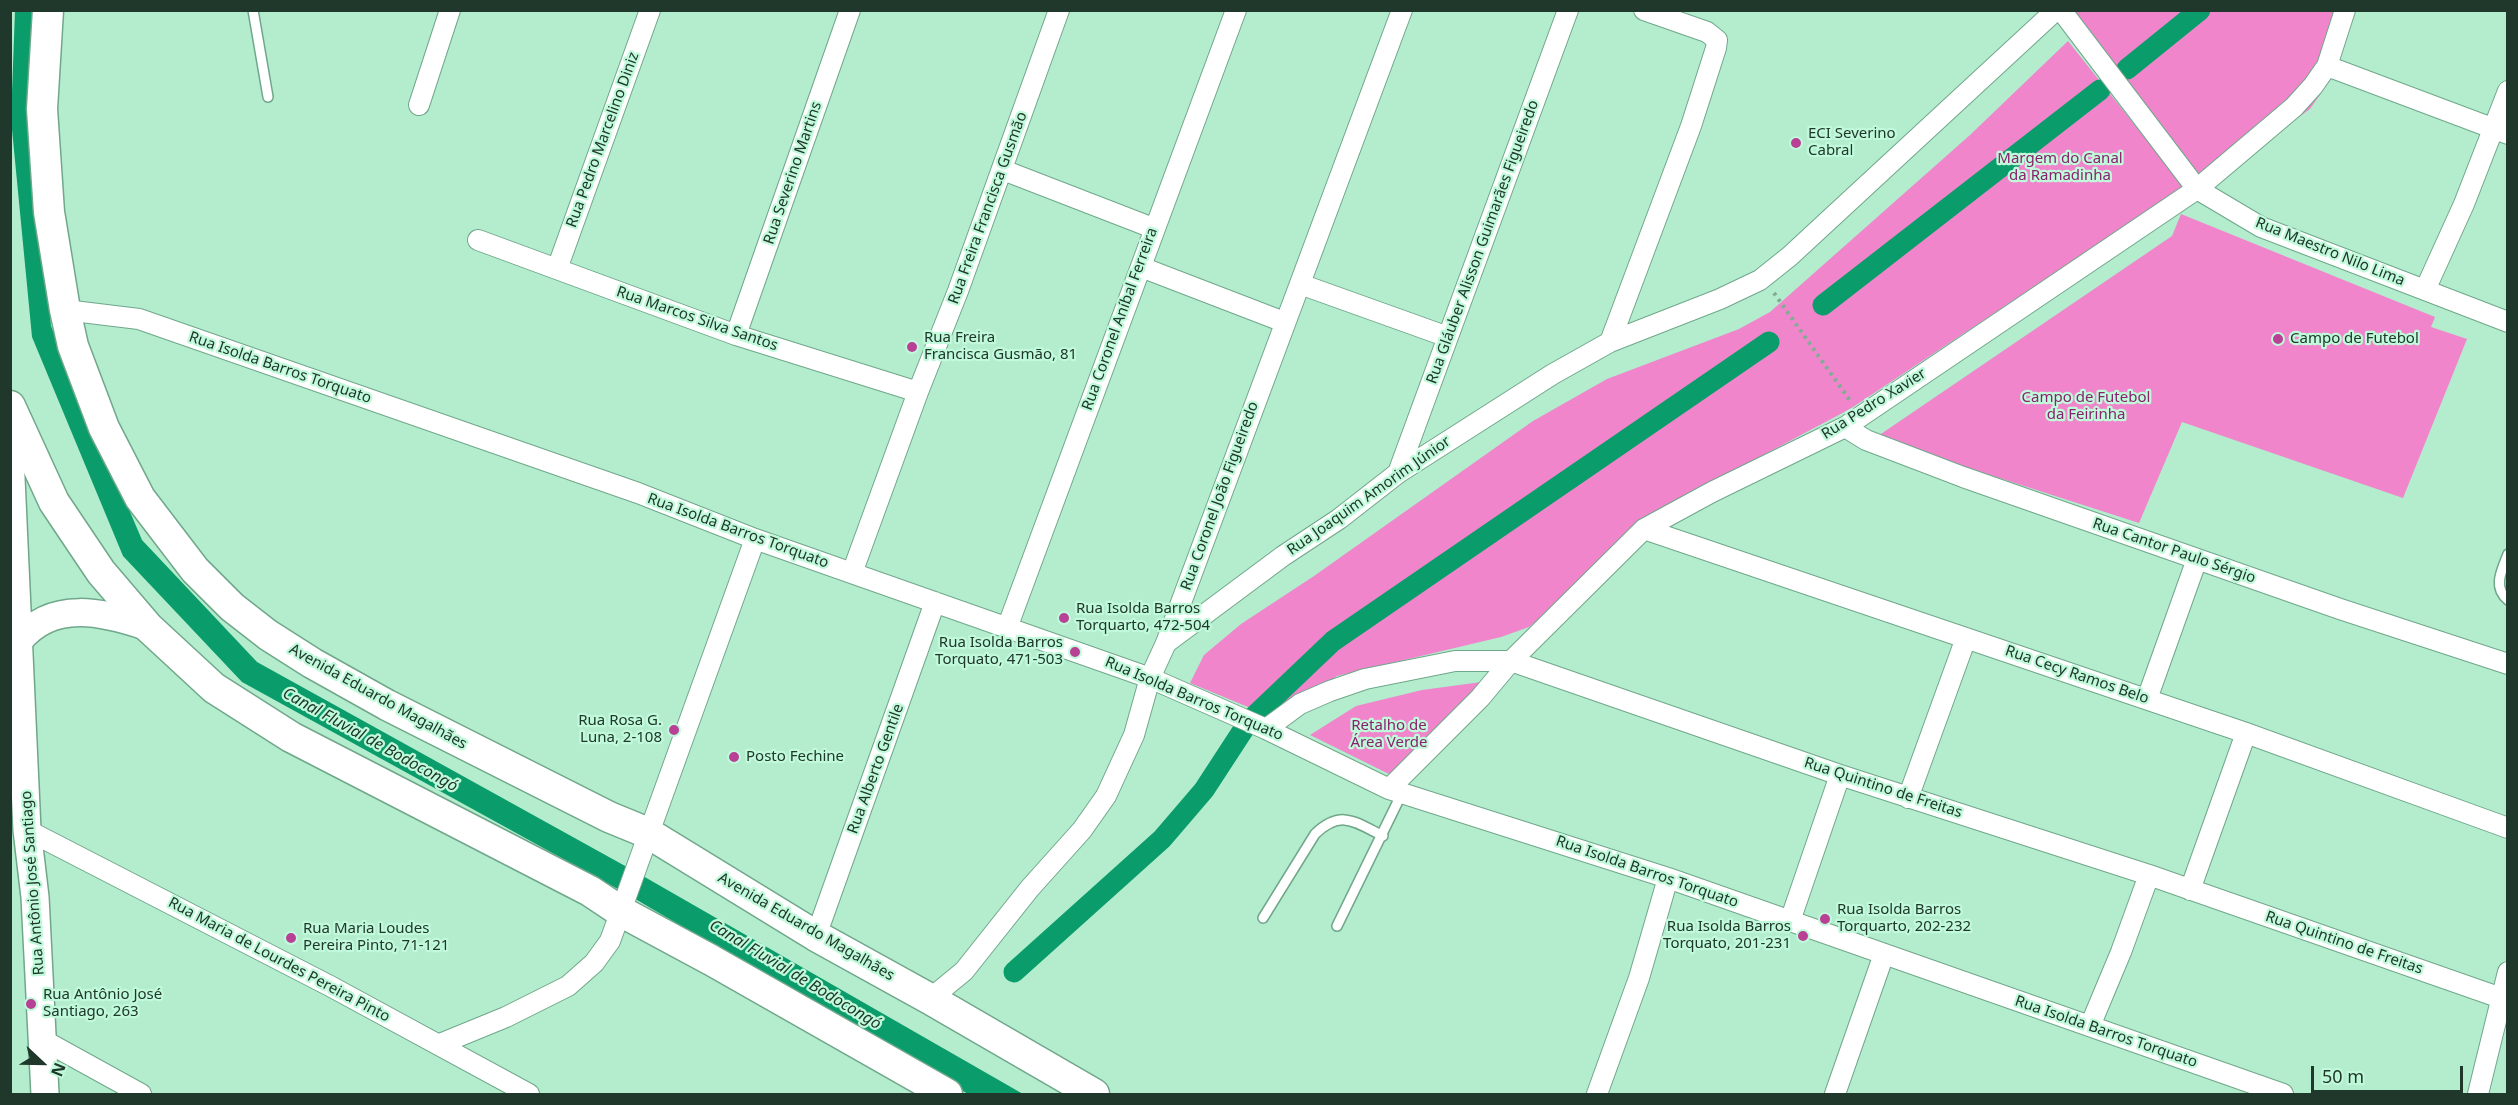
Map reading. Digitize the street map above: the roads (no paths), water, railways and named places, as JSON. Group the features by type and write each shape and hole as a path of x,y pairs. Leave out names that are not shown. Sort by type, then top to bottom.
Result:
{"main road":[{"name":"Avenida Eduardo Magalhães","path":"48,10 42,109 49,212 73,346 104,428 140,498 195,570 232,607 303,658 387,705 609,817 645,842 930,999 1094,1095"},
{"path":"10,406 54,502 101,572 148,627 214,688 248,712 291,737 590,891 623,904 711,960 947,1095"}],"street":[{"path":"419,105 450,10"},
{"name":"Rua Pedro Marcelino Diniz","path":"557,268 650,10"},
{"name":"Rua Severino Martins","path":"736,335 849,10"},
{"name":"Rua Freira Francisca Gusmão","path":"852,573 1003,170 1059,10"},
{"name":"Rua Coronel Aníbal Ferreira","path":"1007,628 1141,267 1153,228 1236,10"},
{"name":"Rua Coronel João Figueiredo","path":"930,999 964,971 1030,888 1082,830 1106,796 1134,735 1150,678 1166,643 1402,10"},
{"name":"Rua Gláuber Alisson Guimarães Figueiredo","path":"1398,473 1568,10"},
{"path":"1610,342 1691,126 1712,64 1717,40 1707,32 1644,10"},
{"name":"Rua Joaquim Amorim Júnior","path":"1166,643 1283,556 1339,519 1398,473 1552,374 1610,342 1720,299 1763,277 1790,256 2056,10"},
{"name":"Rua Maestro Nilo Lima","path":"2061,10 2197,189 2261,227 2508,322"},
{"name":"Rua Pedro Xavier","path":"1396,791 1511,661 1644,529 1853,421 2197,189 2294,107 2327,66 2345,10"},
{"path":"2327,66 2500,132"},
{"path":"2425,290 2500,132 2508,91"},
{"path":"1003,170 1153,228"},
{"name":"Rua Marcos Silva Santos","path":"478,240 736,335 918,392"},
{"path":"1141,267 1284,322"},
{"path":"1300,284 1448,337"},
{"name":"Rua Isolda Barros Torquato","path":"65,310 139,319 638,493 755,539 1150,678 1266,729 1396,791 1668,878 2283,1095"},
{"name":"Rua Cantor Paulo Sérgio","path":"1853,421 1866,440 1887,449 2340,609 2508,664"},
{"name":"Rua Antônio José Santiago","path":"10,456 27,830 35,897 45,1095"},
{"name":"Rua Cecy Ramos Belo","path":"1644,529 2147,699 2508,828"},
{"path":"440,1044 506,1017 568,986 594,963 610,941 755,539"},
{"path":"2147,699 2197,558"},
{"name":"Rua Alberto Gentile","path":"816,936 935,602"},
{"path":"19,641 29,628 44,619 60,614 102,614 148,627"},
{"path":"1908,798 1966,638"},
{"name":"Rua Quintino de Freitas","path":"1266,729 1300,704 1365,679 1455,661 1511,661 1908,798 2149,875 2501,998"},
{"path":"2190,890 2246,734"},
{"path":"1790,921 1840,775"},
{"name":"Rua Maria de Lourdes Pereira Pinto","path":"27,830 440,1044 529,1095"},
{"path":"2090,1026 2121,952 2149,875"},
{"path":"1598,1095 1639,978 1668,878"},
{"path":"1835,1095 1884,954"},
{"path":"2478,1095 2508,972"},
{"path":"43,1040 141,1095"}],"lane":[{"path":"254,10 268,97"},
{"path":"2508,554 2499,578 2499,588 2508,600"},
{"path":"1337,926 1383,836 1396,791"},
{"path":"1263,918 1316,834 1334,819 1351,820 1383,836"}],"water":[{"name":"Canal Fluvial de Bodocongó","path":"15,11 36,11 31,109 51,326 142,540 257,662 636,872 1023,1094 968,1094 625,893 242,682 123,556 32,337 11,119"}],"waterway":[{"path":"2127,69 2200,10"},
{"path":"1823,305 2100,90"},
{"path":"1014,972 1162,839 1204,790 1249,721 1333,641 1769,342"}],"place":[{"name":"ECI Severino Cabral","path":"1796,143"},
{"name":"Campo de Futebol","path":"2278,339"},
{"name":"Rua Freira Francisca Gusmão, 81","path":"912,347"},
{"name":"Rua Isolda Barros Torquarto, 472-504","path":"1064,618"},
{"name":"Rua Isolda Barros Torquato, 471-503","path":"1075,652"},
{"name":"Rua Rosa G. Luna, 2-108","path":"674,730"},
{"name":"Posto Fechine","path":"734,757"},
{"name":"Rua Isolda Barros Torquarto, 202-232","path":"1825,919"},
{"name":"Rua Isolda Barros Torquato, 201-231","path":"1803,936"},
{"name":"Rua Maria Loudes Pereira Pinto, 71-121","path":"291,938"},
{"name":"Rua Antônio José Santiago, 263","path":"31,1004"}],"park label":[{"name":"Margem do Canal da Ramadinha","path":"2060,168"},
{"name":"Campo de Futebol da Feirinha","path":"2086,406"},
{"name":"Retalho de Área Verde","path":"1389,734"}]}
